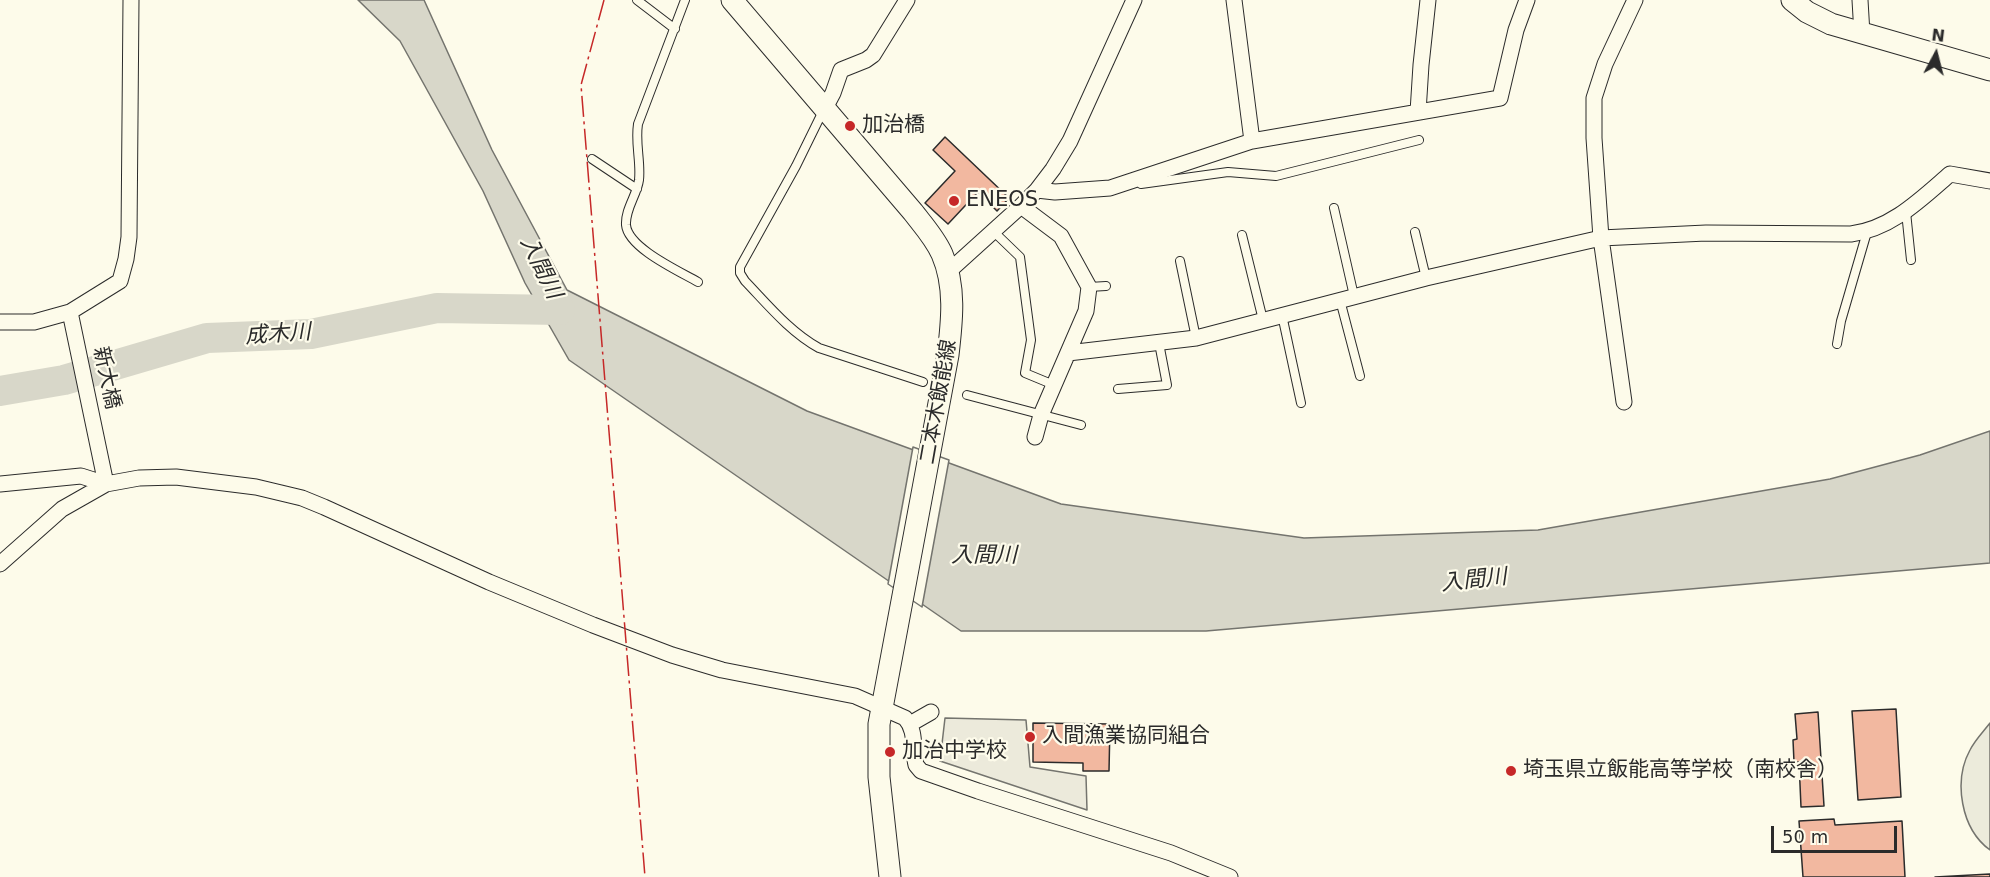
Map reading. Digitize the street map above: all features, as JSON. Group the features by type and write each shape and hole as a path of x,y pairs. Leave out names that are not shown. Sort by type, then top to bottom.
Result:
{"main road":[{"name":"二本木飯能線","path":"732,0 920,221 942,254 948,272 952,297 952,319 938,414 879,724 879,777 890,877"},
{"path":"1792,0 1807,12 1831,24 1990,70"}],"street":[{"path":"0,322 34,322 70,312 120,282 129,237 131,0"},
{"path":"824,110 842,70 873,55 907,0"},
{"path":"948,272 1036,190 1070,141 1134,0"},
{"path":"1234,0 1252,141"},
{"path":"1418,112 1428,0"},
{"path":"1036,190 1055,192 1110,188 1252,141 1500,98 1516,30 1527,0"},
{"path":"1624,402 1601,238 1594,138 1594,98 1605,64 1635,0"},
{"path":"1860,0 1862,34"},
{"path":"1068,353 1196,338 1426,278 1601,238 1706,233 1851,234 1867,232 1906,212 1950,174 1990,181"},
{"path":"1021,206 1061,236 1089,287 1086,311 1041,415 1035,437"},
{"name":"新大橋","path":"70,312 106,484"},
{"path":"0,484 81,476 106,484"},
{"path":"0,564 62,509 106,484 139,478 176,477 256,488 302,498 489,582 672,655 722,670 855,696 884,698 910,724 913,732 913,756 921,771 1171,853 1230,877"},
{"path":"910,724 931,712"}],"lane":[{"path":"637,0 675,29"},
{"path":"685,0 638,124 636,138 639,174 626,225 632,239 657,258 698,282"},
{"path":"824,110 740,267 740,273 794,331 807,341 819,348 923,382"},
{"path":"1110,188 1228,171 1276,176 1419,140"},
{"path":"591,159 637,189"},
{"path":"1334,208 1360,376"},
{"path":"1906,212 1911,260"},
{"path":"993,231 1020,257 1030,340 1025,373 1054,386"},
{"path":"1415,232 1426,278"},
{"path":"1837,344 1841,321 1867,232"},
{"path":"1242,235 1263,320"},
{"path":"1180,261 1196,338"},
{"path":"1089,287 1106,286"},
{"path":"1282,315 1301,403"},
{"path":"1118,388 1167,385 1159,343"},
{"path":"967,395 1081,425"}],"shaded area":[{"path":"945,718 1026,720 1030,767 1086,776 1087,810 940,761"},
{"path":"1990,723 1990,850 1972,830 1966,817 1961,790 1965,762 1970,750"}],"water":[{"name":"入間川","path":"358,0 424,0 492,150 567,290 807,411 1061,504 1304,538 1538,530 1830,479 1920,455 1990,431 1990,563 1206,631 961,631 569,360 525,283 483,191 400,41"}],"pier":[{"path":"913,447 949,460 922,607 888,584"}],"building":[{"path":"945,137 1009,198 997,211 978,192 948,224 925,203 955,171 933,150"},
{"path":"1896,709 1901,797 1858,800 1852,711"},
{"path":"1818,712 1824,806 1801,807 1799,762 1794,762 1793,740 1797,739 1795,714"},
{"path":"1033,723 1110,724 1109,771 1083,771 1083,763 1033,762"},
{"path":"1834,819 1835,825 1902,821 1905,877 1803,877 1799,821"},
{"path":"1990,874 1990,877 1935,877"}],"waterway":[{"name":"成木川","path":"0,391 64,380 207,338 311,334 437,308 560,310"}],"power":[{"path":"604,0 581,85 645,877"}],"place":[{"name":"加治橋","path":"850,126"},
{"name":"ENEOS","path":"954,201"},
{"name":"入間漁業協同組合","path":"1030,737"},
{"name":"加治中学校","path":"890,752"},
{"name":"埼玉県立飯能高等学校（南校舎）","path":"1511,771"}]}
